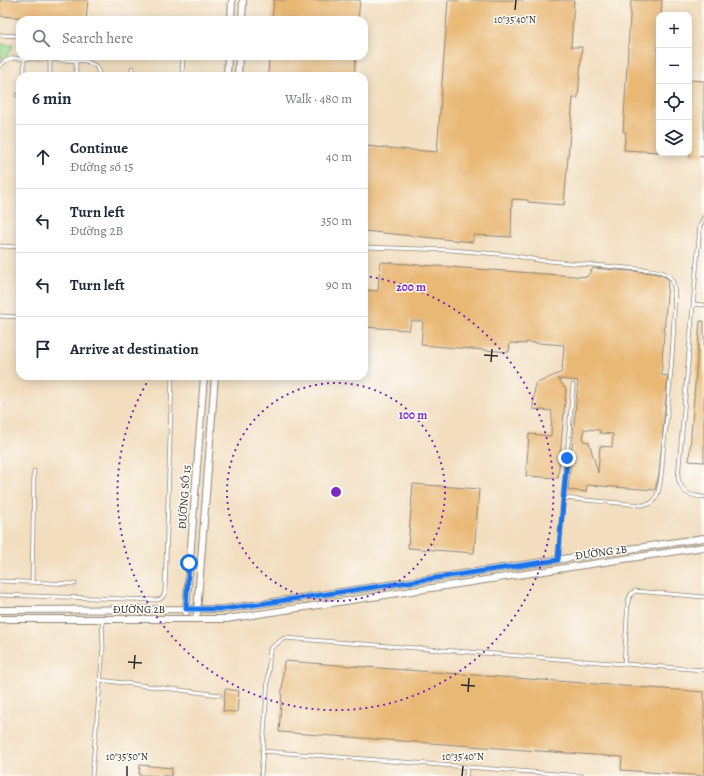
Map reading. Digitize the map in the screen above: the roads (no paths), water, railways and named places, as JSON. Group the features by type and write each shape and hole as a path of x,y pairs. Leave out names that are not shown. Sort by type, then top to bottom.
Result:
{"street":[{"path":"231,16 232,0"},
{"path":"242,16 243,0"},
{"path":"227,72 228,60"},
{"path":"238,72 239,60"},
{"name":"ĐƯỜNG SỐ 15","path":"185,619 204,380"},
{"name":"ĐƯỜNG SỐ 15","path":"197,619 215,380"},
{"name":"ĐƯỜNG 2B","path":"0,610 225,609 704,538"},
{"name":"ĐƯỜNG 2B","path":"0,619 226,619 704,547"}],"lane":[{"path":"0,35 16,36"},
{"path":"0,66 9,59 16,59"},
{"path":"24,60 24,72"},
{"path":"50,72 50,60 86,62 93,64 99,72"},
{"path":"182,72 183,60"},
{"path":"76,61 76,72"},
{"path":"704,217 700,226 678,478 680,486 689,495 704,497"},
{"path":"0,246 16,247"},
{"path":"368,247 451,250 510,255 538,260 650,270 662,272 670,276 673,282 674,294 673,332 666,424 660,484 657,495 653,502 649,505 564,498"},
{"path":"694,304 704,305"},
{"path":"0,316 16,317"},
{"path":"0,595 157,600 164,596 166,584 172,380"},
{"path":"558,560 572,384"},
{"path":"32,582 34,471"},
{"path":"0,581 75,584"},
{"path":"624,664 628,601 631,594 635,591 704,597"},
{"path":"92,776 103,648 102,619"},
{"path":"260,776 270,649 284,638 704,670"},
{"path":"100,680 220,695"},
{"path":"262,751 582,776"},
{"path":"466,776 467,767"}]}
